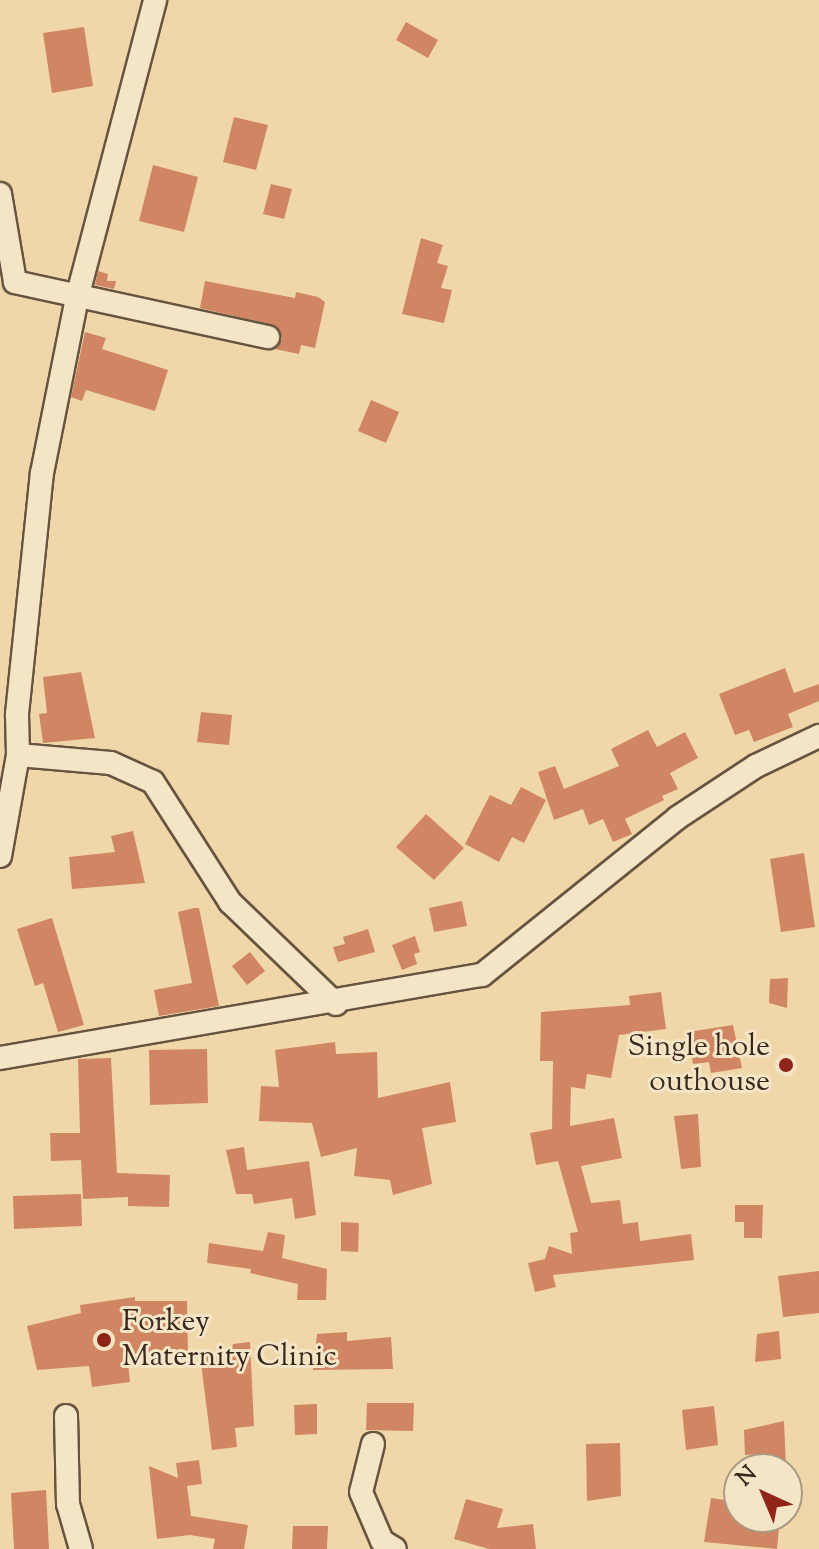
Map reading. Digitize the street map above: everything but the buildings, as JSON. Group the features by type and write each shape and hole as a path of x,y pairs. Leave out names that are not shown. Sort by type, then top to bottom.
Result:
{"street":[{"path":"0,856 18,755 42,473 77,298 155,0"},
{"path":"0,194 8,280 77,298 268,337"},
{"path":"0,1058 336,1004 482,975 677,818 756,766 819,736"},
{"path":"18,755 111,763 153,782 230,902 336,1004"},
{"path":"66,1416 68,1504 81,1549"},
{"path":"373,1444 361,1492 382,1541 395,1549"}],"place":[{"name":"Single hole outhouse","path":"786,1065"},
{"name":"Forkey Maternity Clinic","path":"104,1340"}]}
